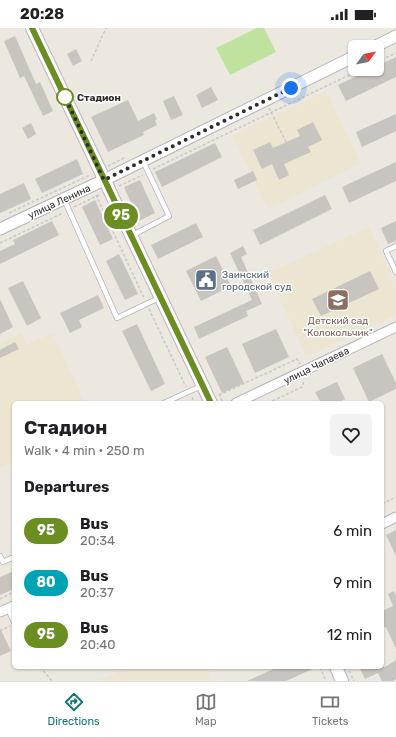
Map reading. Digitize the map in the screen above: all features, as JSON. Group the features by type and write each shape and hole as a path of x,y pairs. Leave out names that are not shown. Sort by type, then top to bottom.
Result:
{"main road":[{"path":"32,28 203,385 215,399"},
{"path":"337,669 342,681"}],"street":[{"path":"384,42 396,36"},
{"name":"улица Ленина","path":"0,229 104,180 348,60"},
{"name":"улица Чапаева","path":"240,401 396,327"},
{"path":"384,523 396,517"}],"lane":[{"path":"131,236 170,216 143,161"},
{"path":"64,199 117,318 160,297"},
{"path":"396,246 386,251 396,272"},
{"path":"168,401 203,385"},
{"path":"0,556 3,562 12,558"},
{"path":"7,609 12,618"}],"path":[{"path":"91,62 106,28"},
{"path":"384,59 396,53"},
{"path":"7,214 104,180 148,172 348,76"},
{"path":"265,101 286,142"},
{"path":"0,243 68,210 104,180"},
{"path":"215,399 297,359 300,364"},
{"path":"272,401 302,387 303,381"},
{"path":"384,503 396,497"},
{"path":"0,599 12,593"},
{"path":"0,631 12,626"},
{"path":"42,669 52,681"},
{"path":"321,669 326,681"},
{"path":"349,669 354,681"}],"shaded area":[{"path":"326,91 361,163 268,209 232,136"},
{"name":"Детский сад \"Колокольчик\"","path":"369,227 396,286 396,315 306,356 268,273"},
{"path":"21,333 27,345 52,333 84,401 12,401 12,462 0,468 0,344"},
{"path":"125,669 207,669 212,681 99,681"}],"green space":[{"path":"257,28 264,28 276,52 230,75 216,48"}],"building":[{"path":"15,36 36,84 40,82 53,111 43,116 24,76 20,78 4,41"},
{"path":"76,49 82,61 73,66 67,54"},
{"path":"396,57 396,77 346,101 338,85 357,76 384,76 384,63"},
{"path":"211,87 218,100 202,108 196,95"},
{"path":"174,96 183,115 171,120 163,101"},
{"path":"128,100 138,121 154,113 157,119 155,120 157,125 143,132 144,135 108,152 91,117"},
{"path":"396,114 396,131 362,147 356,132"},
{"path":"313,122 322,140 308,147 311,152 284,164 289,175 279,180 272,164 262,169 253,150 270,142 273,148 300,136 297,130"},
{"path":"31,123 36,134 28,139 22,128"},
{"path":"215,143 222,157 162,187 155,172"},
{"path":"77,159 83,174 42,193 35,179"},
{"path":"396,162 396,181 349,203 342,187"},
{"path":"253,171 257,180 238,189 234,180"},
{"path":"140,180 155,213 139,221 124,187"},
{"path":"24,183 31,199 0,213 0,194"},
{"path":"325,195 332,209 260,245 253,230"},
{"path":"95,200 113,239 100,245 82,207"},
{"path":"52,221 59,235 0,264 0,251 15,244 13,240"},
{"path":"396,221 396,241 388,244 381,228"},
{"path":"196,223 203,237 158,259 151,245"},
{"path":"243,246 247,254 241,257 262,304 246,311 248,316 199,339 194,327 252,300 230,253"},
{"path":"119,254 138,294 125,300 106,261"},
{"path":"216,256 231,286 201,301 186,271"},
{"path":"370,271 379,289 321,316 312,299"},
{"path":"23,281 41,318 27,326 8,288"},
{"path":"98,295 104,308 79,320 82,327 70,333 60,313"},
{"path":"0,299 13,327 0,334"},
{"path":"137,324 165,384 151,391 122,331"},
{"path":"276,329 289,357 255,373 242,344"},
{"path":"15,342 19,349 0,358 0,350"},
{"path":"227,347 244,383 222,393 205,357"},
{"path":"382,354 396,383 396,389 369,401 353,368"},
{"path":"337,382 345,399 342,401 320,401 315,392"},
{"path":"396,530 396,556 386,535"},
{"path":"12,572 12,590 0,595 0,577"},
{"path":"394,591 396,596 396,649 386,627 384,628 384,610 393,606 388,594"},
{"path":"0,628 11,651 0,656"},
{"path":"396,660 396,679 393,681 382,681 378,673 365,679 360,669 384,669"},
{"path":"274,669 313,669 286,681 247,681"}],"bus line":[{"name":"95","path":"32,28 210,401"}],"place":[{"name":"Стадион","path":"65,97"},
{"name":"Заинский городской суд","path":"206,280"},
{"name":"Детский сад \"Колокольчик\"","path":"338,300"}],"route":[{"path":"65,97 64,95 104,180 291,88"}]}
